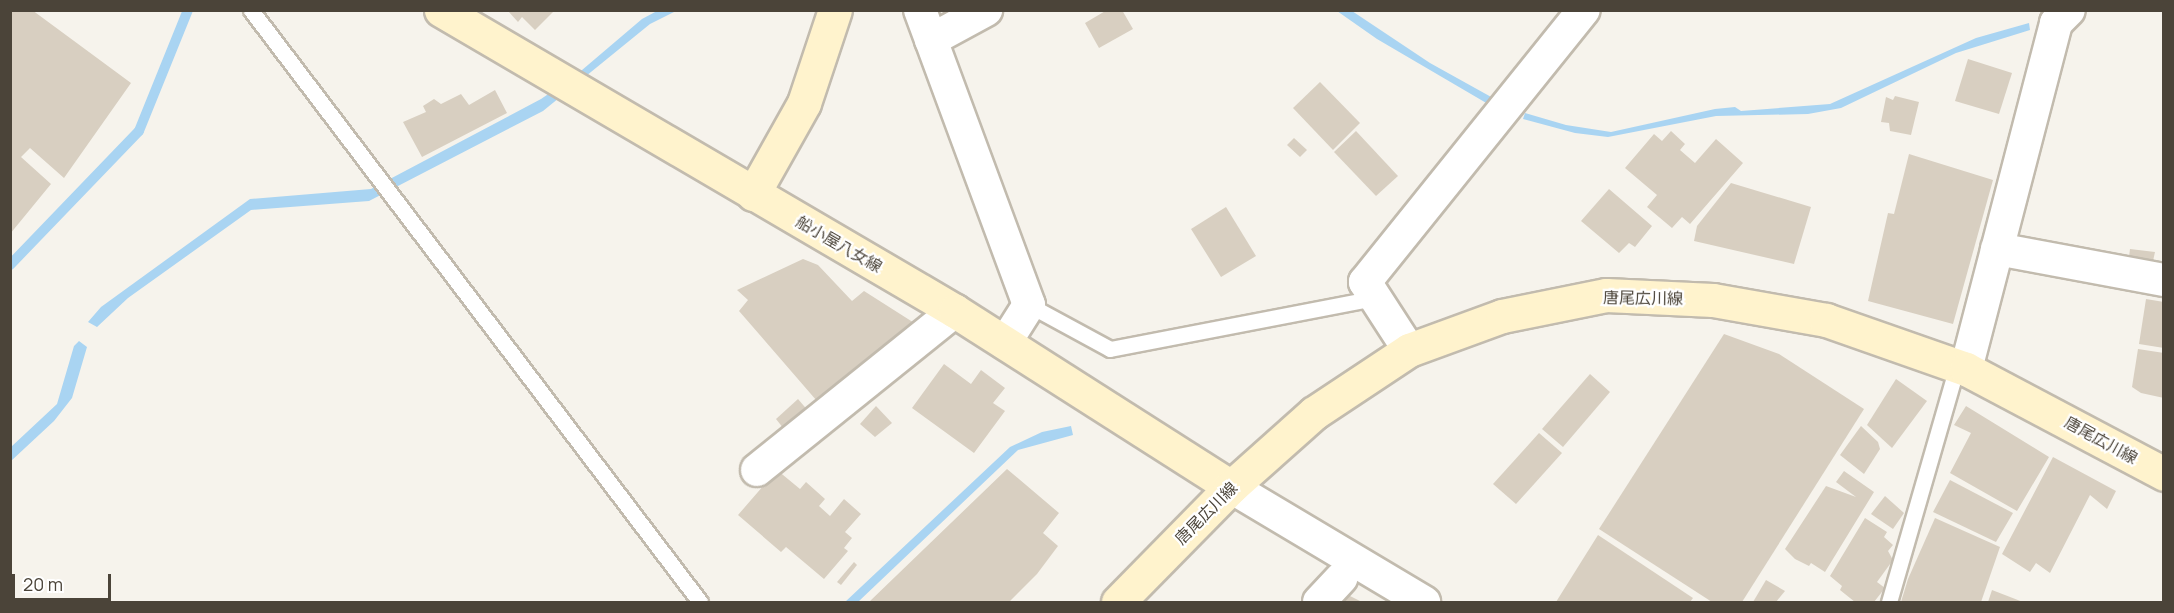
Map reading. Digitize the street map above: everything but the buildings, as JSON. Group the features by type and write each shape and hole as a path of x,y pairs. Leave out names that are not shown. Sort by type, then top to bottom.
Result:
{"main road":[{"name":"船小屋八女線","path":"441,10 955,311 1231,487"},
{"path":"753,194 804,103 835,10"},
{"name":"唐尾広川線","path":"1118,603 1231,487 1314,413 1409,350 1502,316 1606,295 1713,300 1826,320 1961,367 2163,474"}],"street":[{"path":"920,10 1029,305 1005,344"},
{"path":"931,40 986,10"},
{"path":"1409,350 1365,282 1584,10"},
{"path":"1961,367 1997,249 2056,23 2069,10"},
{"path":"1997,249 2163,280"},
{"path":"757,470 955,311"},
{"path":"1231,487 1424,603"},
{"path":"1319,603 1341,578"}],"lane":[{"path":"250,10 700,603"},
{"path":"1029,305 1110,349 1376,298"},
{"path":"1889,603 1961,367"}],"water":[{"path":"657,11 676,11 650,24 543,111 369,201 251,210 128,298 97,327 88,322 101,307 250,199 371,189 541,99 575,76 642,19"},
{"path":"1337,11 1352,11 1430,63 1493,98 1488,104 1377,39"},
{"path":"2029,23 2030,30 1956,53 1841,108 1808,114 1716,116 1608,137 1575,133 1523,119 1525,113 1566,125 1611,132 1715,109 1735,107 1741,111 1830,104 1976,38"},
{"path":"79,341 87,347 72,398 54,421 11,461 11,447 57,404 74,346"},
{"path":"1071,426 1073,435 1018,450 858,602 845,602 1010,447 1042,432"}],"waterway":[{"path":"10,265 139,131 188,10"}]}
